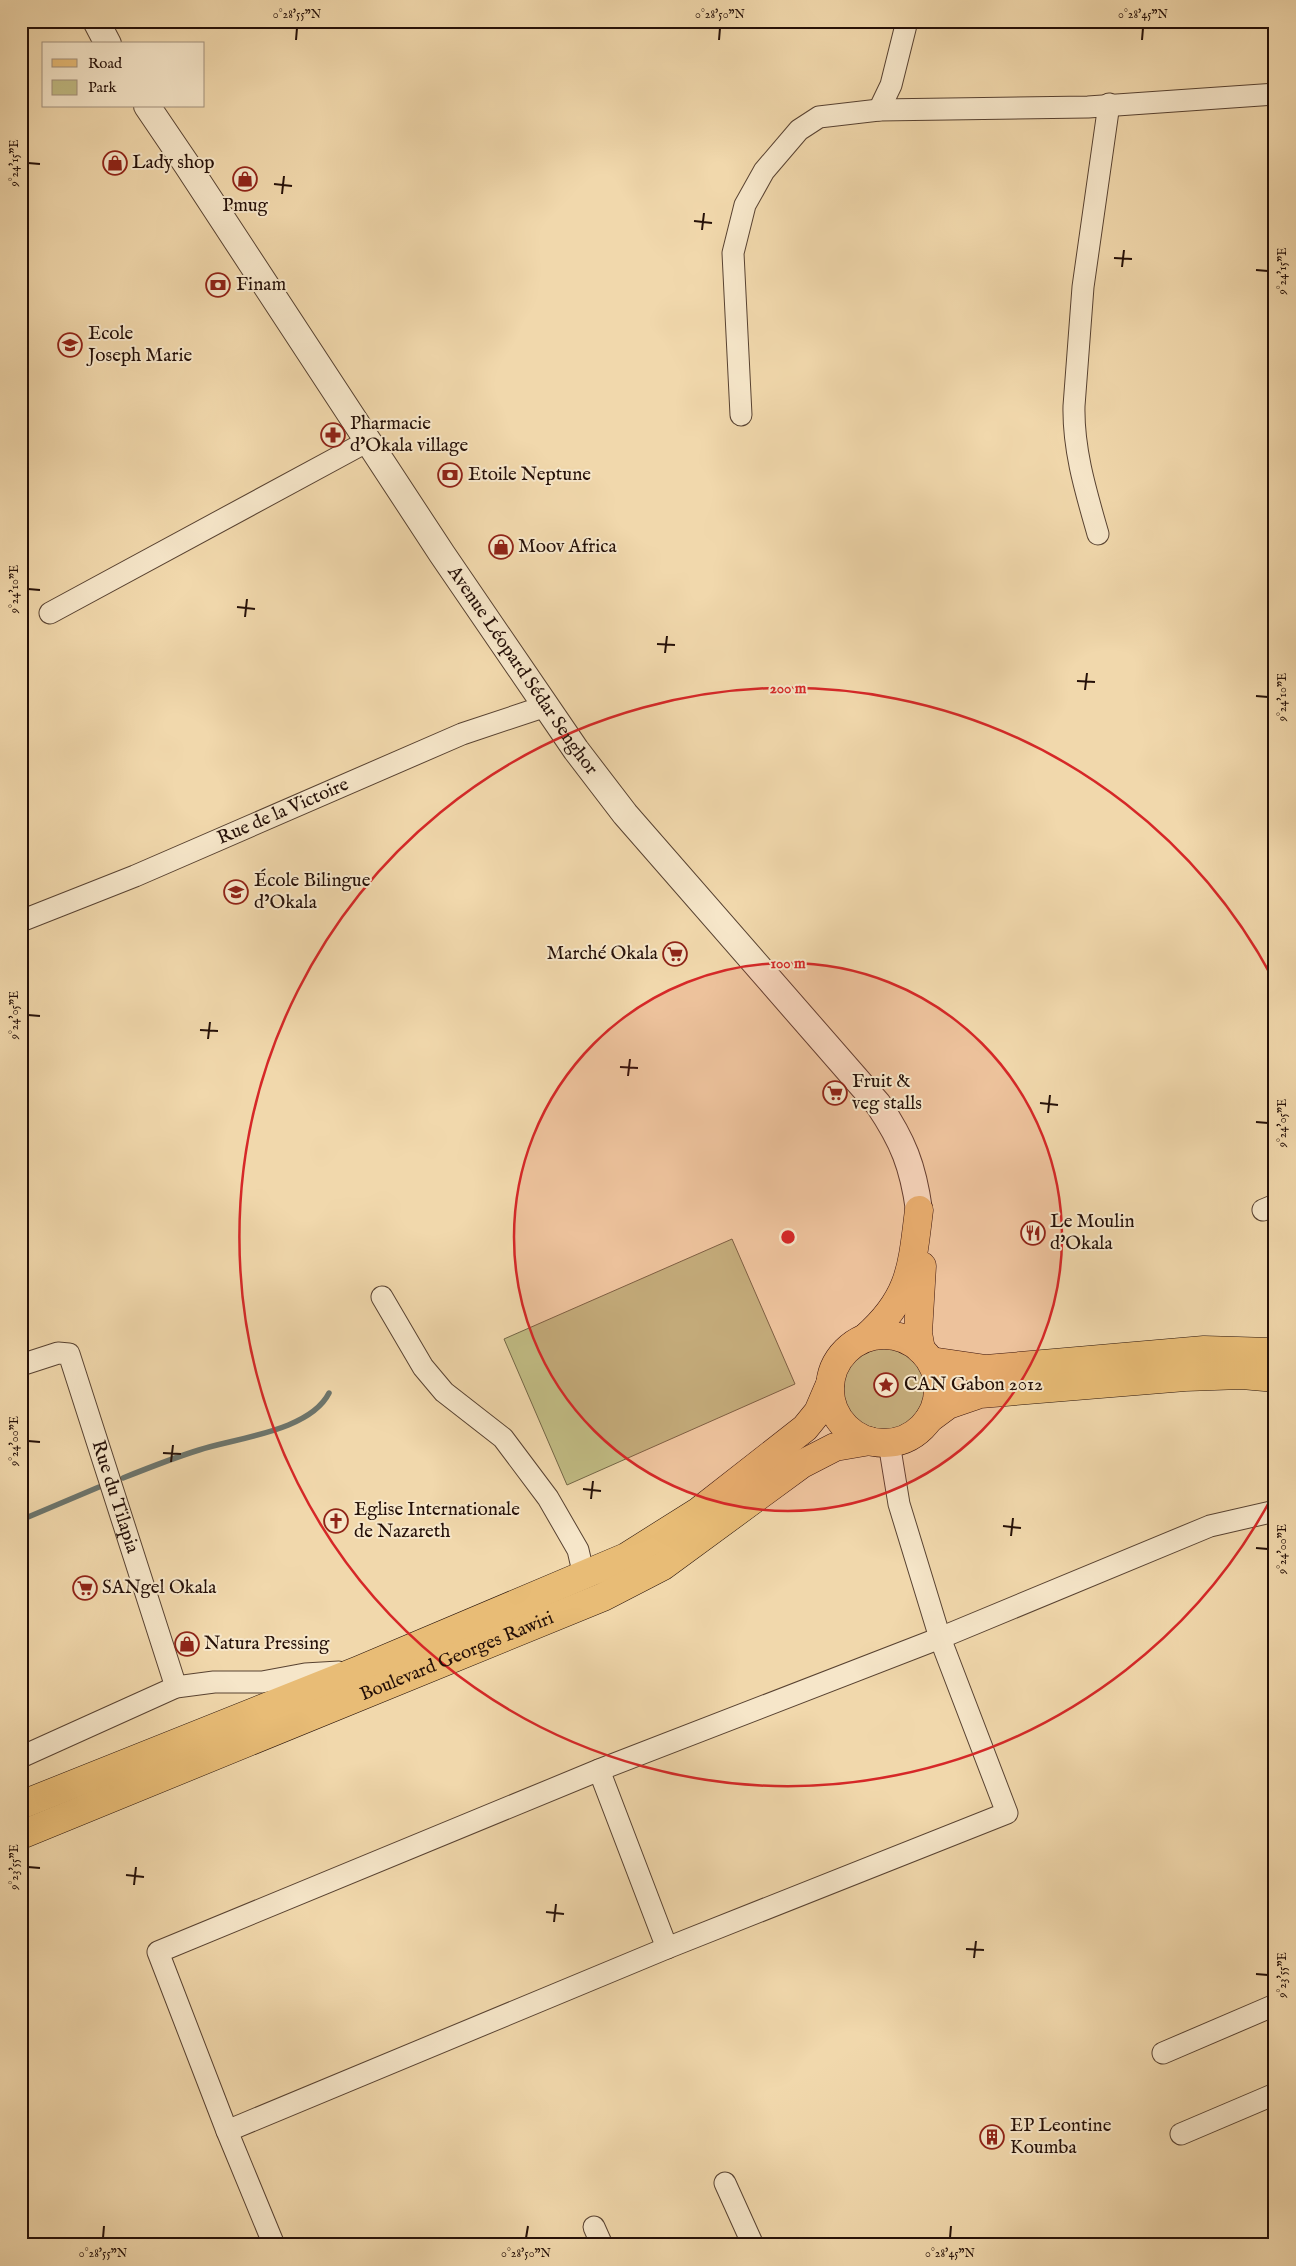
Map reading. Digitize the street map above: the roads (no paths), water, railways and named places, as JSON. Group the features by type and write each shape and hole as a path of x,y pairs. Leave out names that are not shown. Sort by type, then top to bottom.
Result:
{"main road":[{"path":"865,1338 896,1306 902,1293 915,1252 919,1210"},
{"path":"919,1210 924,1236 918,1333 936,1375 938,1391 929,1419"},
{"path":"1275,1352 1204,1350 986,1369 926,1355 909,1341 895,1336 880,1335 865,1338 852,1345 841,1356 834,1369 830,1384 832,1402 840,1420 853,1433 879,1442 904,1439 918,1431 929,1419 948,1405 980,1394 1193,1376 1275,1378"},
{"name":"Boulevard Georges Rawiri","path":"21,1805 360,1670 584,1576 643,1548 669,1532 805,1428 818,1412 830,1384"},
{"name":"Boulevard Georges Rawiri","path":"21,1835 603,1596 663,1566 802,1464 835,1447 879,1442"}],"street":[{"path":"96,21 107,42"},
{"path":"879,110 894,77 907,21"},
{"path":"741,416 733,253 745,205 764,171 799,130 819,117 879,110 971,110 1028,106 1088,107 1108,104 1275,94"},
{"path":"1098,534 1078,460 1074,406 1083,286 1108,104"},
{"name":"Avenue Léopard Sédar Senghor","path":"148,108 368,441 590,769 625,814 878,1104 895,1129 912,1168 919,1210"},
{"path":"50,613 368,441"},
{"name":"Rue de la Victoire","path":"21,921 143,872 462,734 546,706"},
{"path":"382,1296 422,1367 444,1392 503,1438 548,1498 578,1550 584,1576"},
{"name":"Rue du Tilapia","path":"21,1365 58,1353 69,1354 176,1687"},
{"path":"227,2131 667,1948 1007,1813 940,1638 879,1442"},
{"path":"274,2245 227,2131 158,1952 599,1770 940,1638 1210,1526 1275,1511"},
{"path":"21,1757 176,1687 214,1682 262,1682 306,1674 360,1670"},
{"path":"599,1770 667,1948"},
{"path":"1163,2053 1275,2004"},
{"path":"1181,2134 1275,2094"},
{"path":"725,2183 753,2245"}],"waterway":[{"path":"123,1478 189,1453 289,1425 319,1406 329,1393"},
{"path":"21,1520 99,1487"}],"place":[{"name":"Lady shop","path":"115,163"},
{"name":"Pmug","path":"245,179"},
{"name":"Finam","path":"218,285"},
{"name":"Ecole Joseph Marie","path":"70,345"},
{"name":"Pharmacie d'Okala village","path":"333,435"},
{"name":"Etoile Neptune","path":"450,475"},
{"name":"Moov Africa","path":"501,547"},
{"name":"École Bilingue d’Okala","path":"236,892"},
{"name":"Marché Okala","path":"675,954"},
{"name":"Fruit & veg stalls","path":"835,1093"},
{"name":"Le Moulin d'Okala","path":"1033,1233"},
{"name":"CAN Gabon 2012","path":"886,1385"},
{"name":"Eglise Internationale de Nazareth","path":"336,1521"},
{"name":"SANgel Okala","path":"85,1588"},
{"name":"Natura Pressing","path":"187,1644"},
{"name":"EP Leontine Koumba","path":"992,2137"}]}
